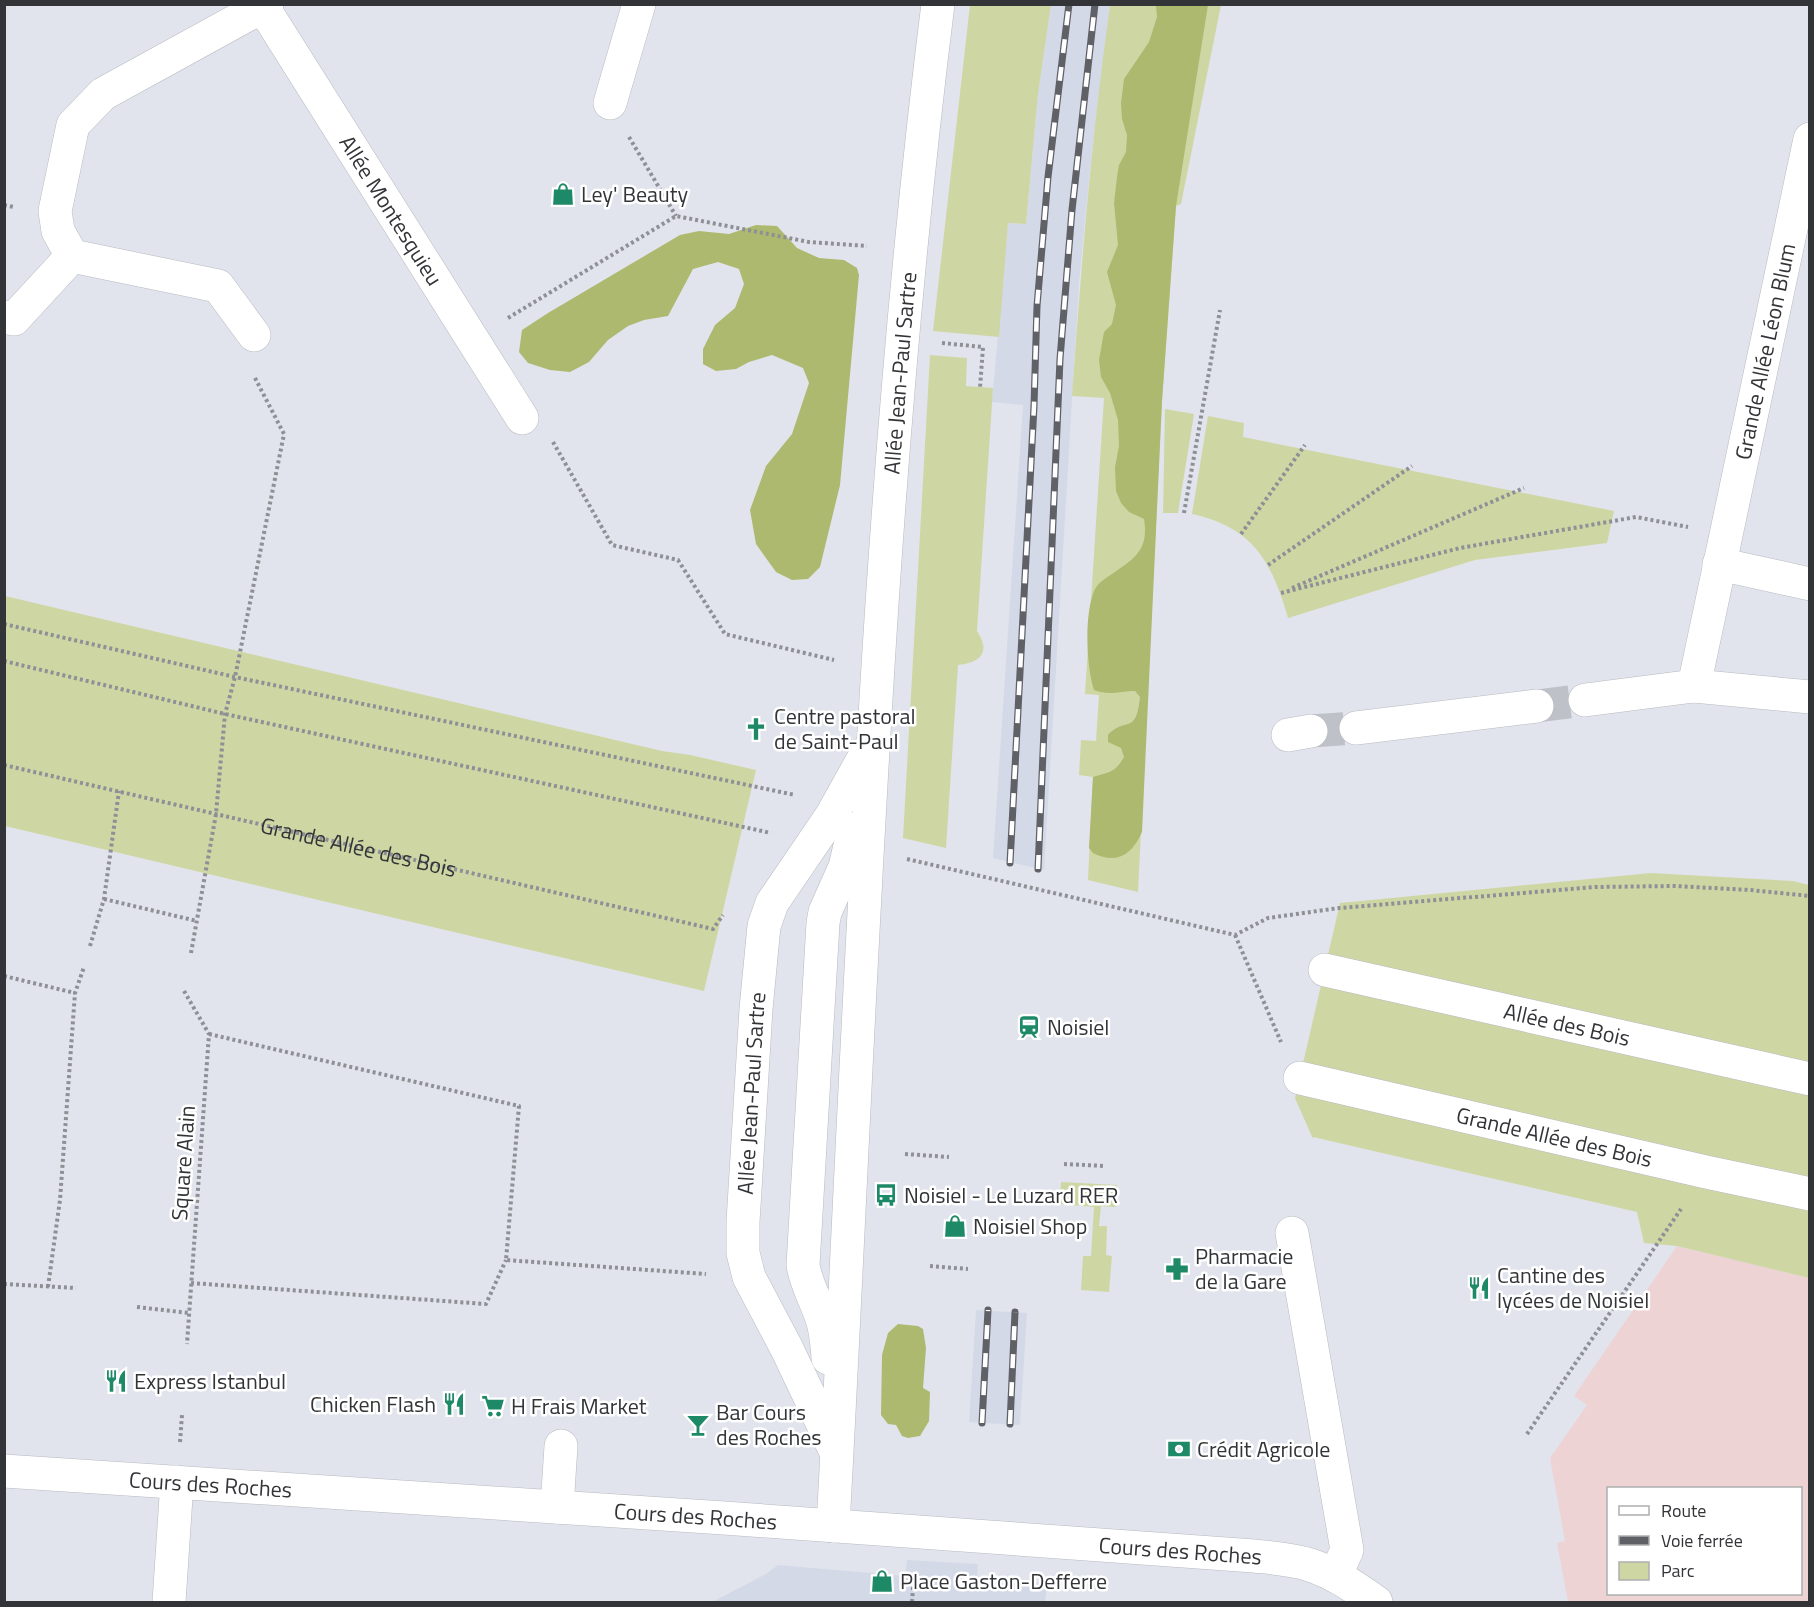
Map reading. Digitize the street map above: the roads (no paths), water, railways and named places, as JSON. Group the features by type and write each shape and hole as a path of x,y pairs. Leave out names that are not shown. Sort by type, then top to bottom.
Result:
{"street":[{"path":"609,103 639,4"},
{"name":"Allée Jean-Paul Sartre","path":"833,1526 872,742 890,482 908,276 938,4"},
{"path":"254,335 218,286 72,256 58,231 55,211 73,124 103,94 264,5"},
{"name":"Allée Montesquieu","path":"264,5 522,418"},
{"name":"Grande Allée Léon Blum","path":"1694,686 1809,139"},
{"path":"4,317 14,319 72,256"},
{"path":"1722,549 1809,584"},
{"path":"1585,700 1694,686 1809,697"},
{"path":"1356,728 1538,706"},
{"path":"837,1455 827,1340 803,1266 823,923 825,912 845,867 872,742"},
{"name":"Allée Jean-Paul Sartre","path":"837,1455 749,1277 743,1253 743,1222 760,948 764,926 772,903 854,778 872,742"},
{"name":"Allée des Bois","path":"1325,970 1809,1079"},
{"name":"Grande Allée des Bois","path":"1300,1078 1809,1194"},
{"path":"1292,1233 1347,1550 1335,1576"},
{"path":"557,1507 561,1446"},
{"name":"Cours des Roches","path":"4,1471 1263,1557 1292,1560 1311,1565 1352,1585 1376,1602"},
{"path":"169,1602 177,1482"}],"tunnel":[{"path":"1537,706 1585,700"},
{"path":"1311,731 1356,728"}],"railway":[{"path":"1010,863 1034,406 1037,306 1048,177 1069,4"},
{"path":"1038,869 1060,359 1072,210 1095,4"},
{"path":"982,1423 988,1310"},
{"path":"1010,1424 1015,1312"}],"place":[{"name":"Ley' Beauty","path":"563,194"},
{"name":"Centre pastoral de Saint-Paul","path":"756,729"},
{"name":"Noisiel","path":"1029,1027"},
{"name":"Noisiel - Le Luzard RER","path":"886,1195"},
{"name":"Noisiel Shop","path":"955,1226"},
{"name":"Pharmacie de la Gare","path":"1177,1269"},
{"name":"Cantine des lycées de Noisiel","path":"1479,1288"},
{"name":"Express Istanbul","path":"116,1381"},
{"name":"Chicken Flash","path":"454,1404"},
{"name":"H Frais Market","path":"493,1406"},
{"name":"Bar Cours des Roches","path":"698,1425"},
{"name":"Crédit Agricole","path":"1179,1449"},
{"name":"Place Gaston-Defferre","path":"882,1581"}]}
